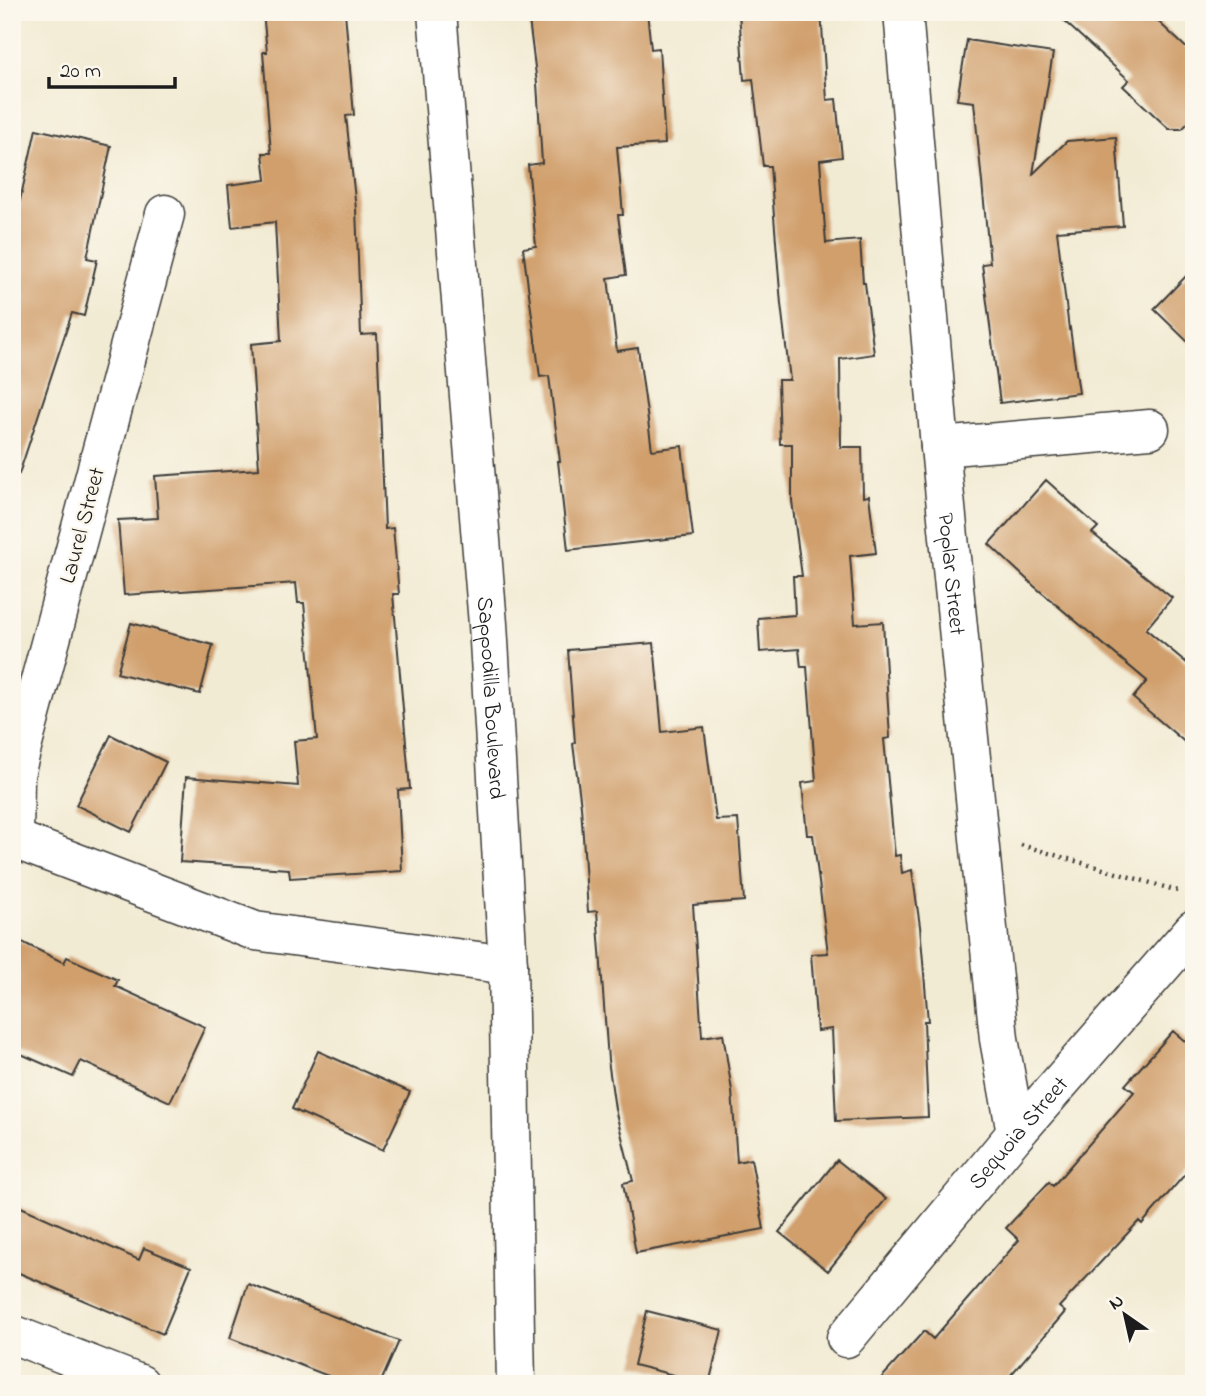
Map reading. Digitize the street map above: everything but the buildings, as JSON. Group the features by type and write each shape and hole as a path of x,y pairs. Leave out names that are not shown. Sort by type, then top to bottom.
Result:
{"street":[{"name":"Sappodilla Boulevard","path":"437,12 488,624 508,965 516,1384"},
{"name":"Poplar Street","path":"903,12 940,447 978,833 999,1039 1016,1133"},
{"name":"Laurel Street","path":"165,214 15,774 13,839 255,931 508,965"},
{"path":"940,447 1150,429"},
{"name":"Sequoia Street","path":"846,1338 1016,1133 1194,929"},
{"path":"12,1334 100,1377 141,1384"}],"path":[{"path":"978,833 1179,891"}]}
